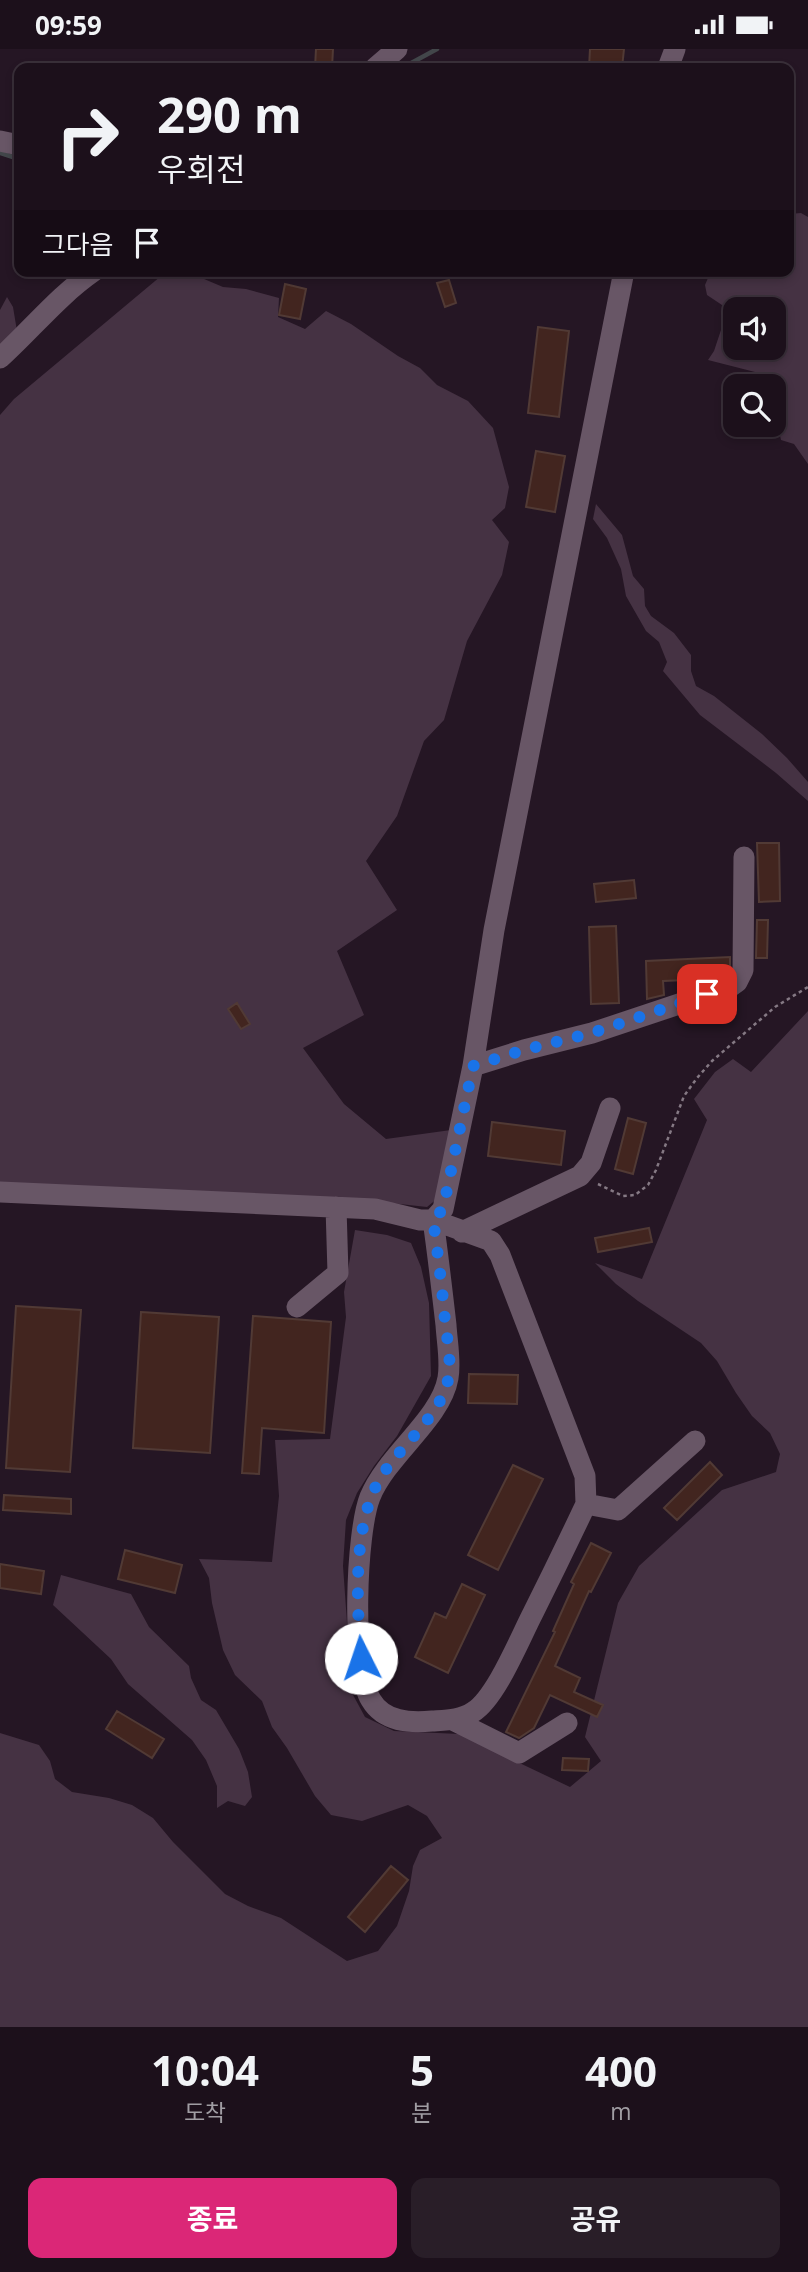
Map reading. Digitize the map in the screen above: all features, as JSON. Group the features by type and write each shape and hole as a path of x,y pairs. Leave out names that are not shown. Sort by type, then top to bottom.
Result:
{"street":[{"path":"381,63 397,49"},
{"path":"0,358 47,309 87,277"},
{"path":"0,1192 375,1209 420,1220 433,1220 491,1241 500,1255 584,1476 586,1504 499,1683 475,1711 453,1720 418,1722 394,1719 370,1700 362,1675 357,1590 362,1537 370,1498 384,1472 442,1398 449,1377 433,1220 443,1209 473,1066 494,930 623,277"},
{"path":"473,1066 592,1033 730,987 737,982 743,970 744,857"},
{"path":"462,1232 580,1176 591,1163 610,1108"},
{"path":"297,1307 338,1273 336,1207"},
{"path":"586,1504 618,1510 695,1441"},
{"path":"453,1720 519,1753 567,1723"}],"path":[{"path":"580,1176 624,1196 635,1195 648,1185 684,1096 697,1078 712,1061 775,1007 808,987"}],"shaded area":[{"path":"801,213 808,217 808,464 794,444 781,440 780,437 786,437 786,374 756,374 708,360 723,324 723,360 786,360 786,297 723,297 723,308 707,295 705,285 708,277 794,277 794,214"},
{"path":"160,277 199,277 223,287 246,289 279,298 278,317 305,329 326,311 420,368 437,385 468,401 493,428 509,487 505,508 492,520 509,542 502,575 467,641 444,720 424,741 397,816 366,861 397,910 337,951 364,1015 303,1048 344,1104 386,1139 451,1130 438,1198 427,1207 372,1201 0,1187 0,415 14,399"},
{"path":"7,297 13,307 17,331 0,348 0,310"},
{"path":"596,504 622,535 633,576 644,589 645,606 651,616 674,633 691,655 691,671 696,686 714,696 762,734 787,758 808,782 808,801 700,715 663,671 667,662 659,642 646,631 626,596 621,569 607,538 593,519"},
{"path":"808,1011 808,2027 0,2027 0,1733 39,1745 50,1761 55,1779 72,1792 132,1805 153,1818 225,1894 281,1918 347,1961 378,1951 397,1926 420,1850 442,1838 427,1816 408,1805 362,1821 331,1815 315,1796 272,1727 262,1701 235,1675 223,1650 209,1578 199,1559 272,1562 279,1496 275,1440 330,1439 346,1317 344,1292 355,1230 387,1235 411,1243 421,1267 429,1303 431,1376 397,1436 357,1493 346,1520 343,1566 352,1693 365,1717 394,1731 459,1734 570,1787 601,1761 585,1737 618,1603 639,1566 722,1490 776,1472 780,1454 770,1433 752,1416 717,1361 701,1343 638,1301 595,1263 642,1279 707,1120 694,1099 715,1072 733,1059 751,1072"},
{"path":"61,1575 131,1594 149,1627 189,1666 191,1678 201,1700 216,1710 239,1749 248,1772 252,1797 245,1806 228,1801 217,1808 217,1786 206,1760 192,1740 128,1684 111,1659 53,1605"}],"building":[{"path":"316,49 333,49 332,63 315,63"},
{"path":"590,49 624,49 623,63 589,63"},
{"path":"449,280 456,303 445,307 437,283"},
{"path":"285,284 306,289 300,319 279,315"},
{"path":"538,327 569,331 559,417 528,413"},
{"path":"536,451 565,456 555,512 526,507"},
{"path":"757,843 779,843 780,901 759,902"},
{"path":"634,880 636,898 596,902 594,884"},
{"path":"757,920 768,920 767,958 756,958"},
{"path":"616,926 619,1003 591,1004 589,927"},
{"path":"730,957 730,967 724,975 711,979 663,981 664,995 647,999 646,961"},
{"path":"237,1003 250,1024 241,1029 228,1009"},
{"path":"628,1118 646,1123 633,1174 615,1169"},
{"path":"492,1122 565,1131 561,1165 488,1156"},
{"path":"649,1228 652,1242 598,1252 595,1238"},
{"path":"16,1306 81,1310 70,1472 6,1468"},
{"path":"141,1312 219,1317 210,1453 133,1448"},
{"path":"253,1316 331,1322 324,1433 262,1428 259,1474 242,1473"},
{"path":"469,1374 518,1375 517,1404 468,1403"},
{"path":"710,1462 722,1475 677,1520 664,1508"},
{"path":"513,1465 543,1479 498,1570 468,1555"},
{"path":"4,1495 71,1499 71,1514 3,1510"},
{"path":"591,1543 611,1553 591,1592 589,1591 555,1666 580,1678 574,1692 603,1705 597,1717 550,1695 534,1728 519,1738 506,1732 555,1632 553,1631 574,1584 571,1582"},
{"path":"125,1550 182,1565 175,1593 118,1579"},
{"path":"0,1564 44,1571 41,1594 0,1588"},
{"path":"462,1584 485,1595 448,1673 415,1657 435,1613 446,1618"},
{"path":"117,1711 164,1739 152,1758 106,1729"},
{"path":"563,1758 589,1759 588,1771 562,1770"},
{"path":"391,1866 408,1880 365,1932 348,1917"}],"waterway":[{"path":"411,63 437,49"},
{"path":"0,153 14,157"}],"route":[{"path":"361,1658 357,1590 362,1537 370,1498 384,1472 442,1398 449,1377 433,1220 443,1209 473,1066 592,1033 707,994"}]}
